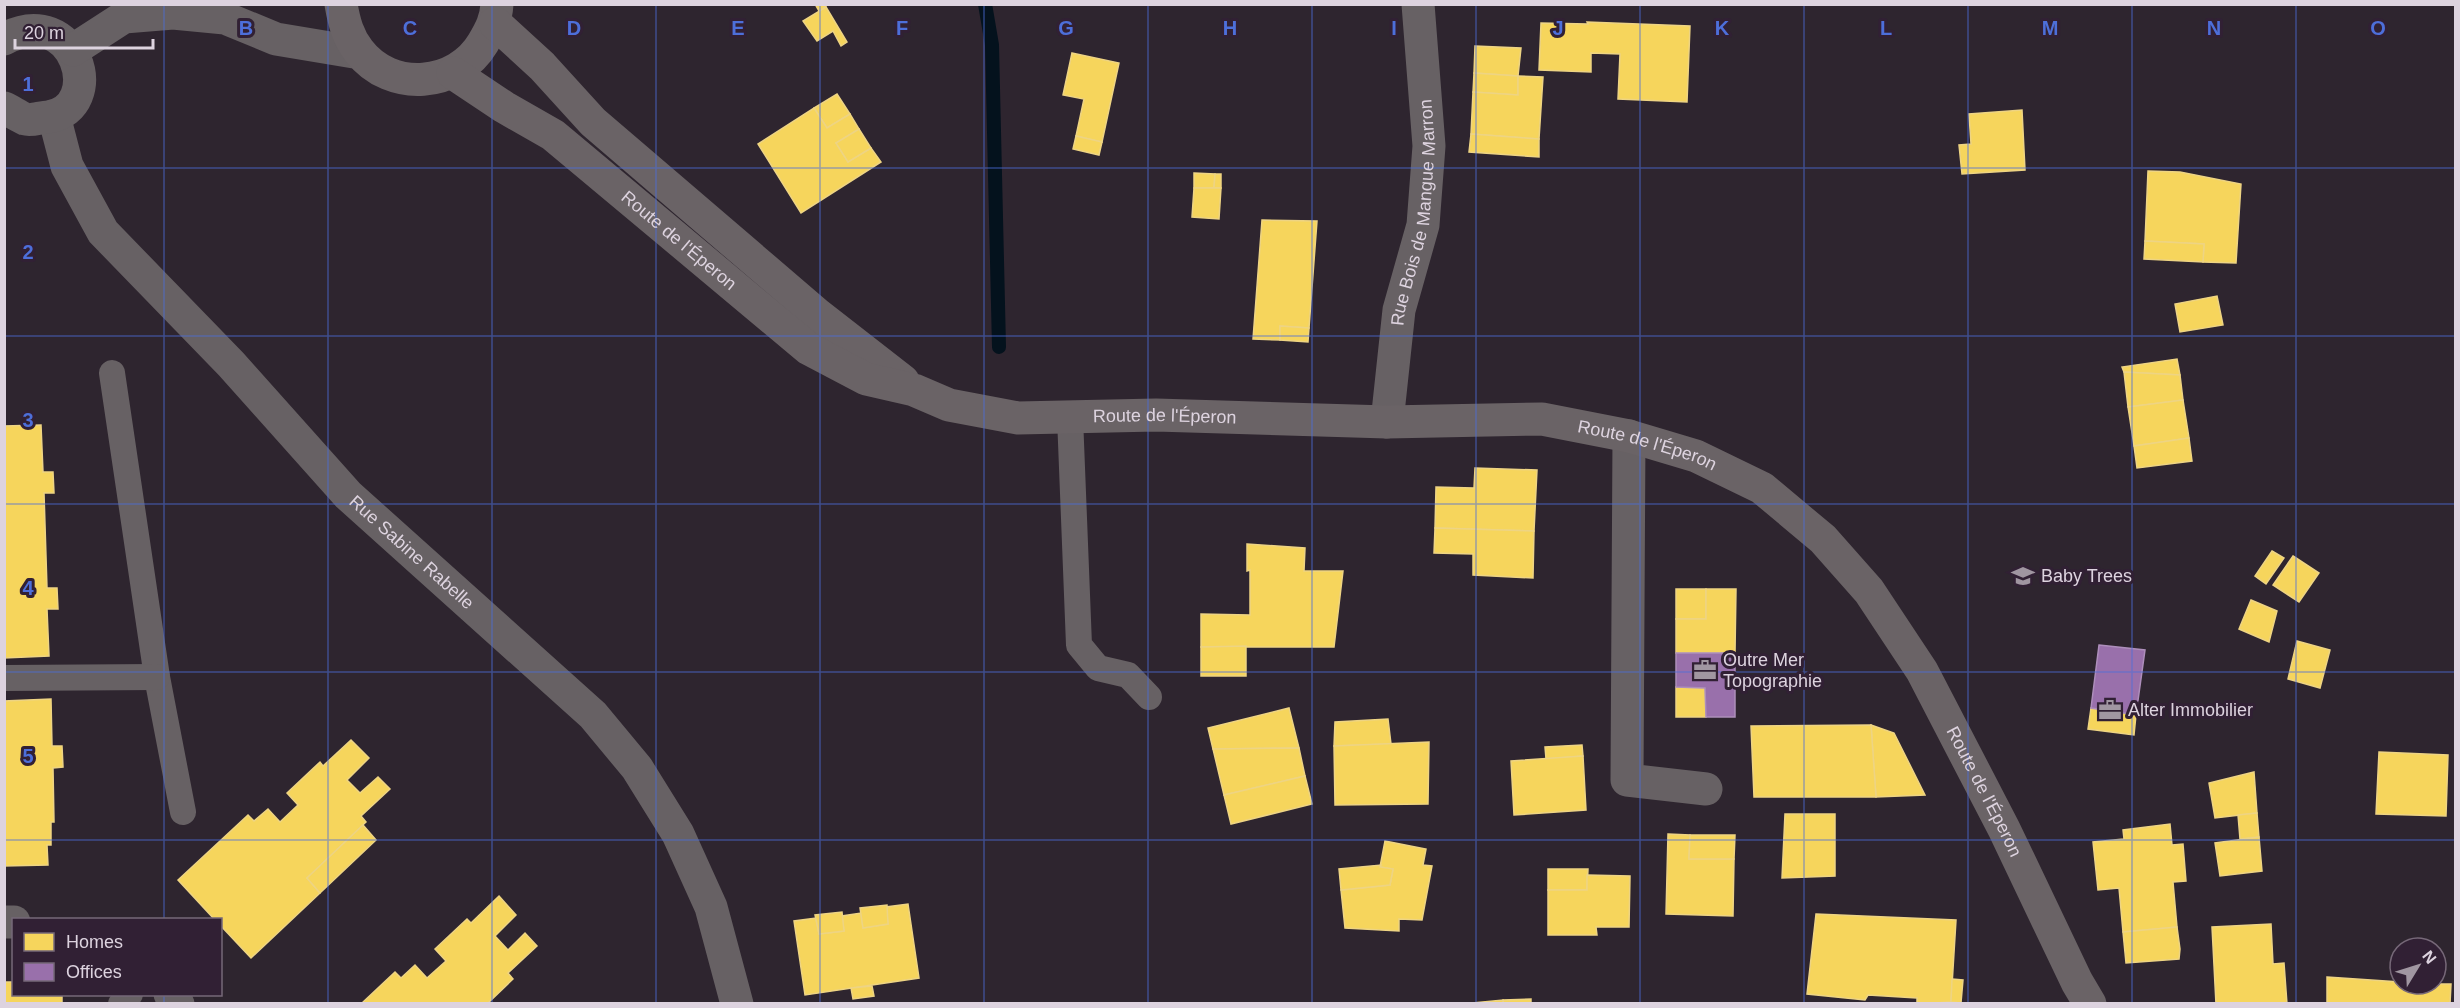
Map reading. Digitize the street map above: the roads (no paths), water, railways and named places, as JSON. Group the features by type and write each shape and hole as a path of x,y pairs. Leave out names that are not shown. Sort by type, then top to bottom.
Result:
{"main road":[{"path":"341,4 344,25 360,53 388,74 409,79 432,80 453,73 475,57 496,14"},
{"name":"Route de l'Éperon","path":"496,14 593,122 817,314 914,390"},
{"name":"Route de l'Éperon","path":"453,73 504,107 553,135 809,349 866,379 914,390 949,405 1018,418 1156,415 1387,422 1542,419 1629,436 1696,456 1762,488 1823,539 1869,591 1922,672 2004,829 2077,982 2090,1004"}],"street":[{"path":"225,18 260,4"},
{"name":"Rue Bois de Mangue Marron","path":"1387,422 1399,310 1423,225 1429,146 1418,4"},
{"path":"74,50 124,18 173,13 225,18 276,39 360,53"},
{"path":"4,39 17,31 33,28 49,30 63,38 74,50 80,68 79,87 70,104 54,116 27,120 4,108"},
{"name":"Rue Sabine Rabelle","path":"54,116 67,166 103,232 231,364 348,495 593,715 638,768 678,834 711,907 737,1004"},
{"path":"1629,436 1627,780 1706,789"}],"lane":[{"path":"112,373 157,677 183,812"},
{"path":"1070,417 1079,645 1098,668 1128,675 1149,697"},
{"path":"4,678 157,677"}],"waterway":[{"path":"985,4 992,45 999,347"}],"place":[{"name":"Baby Trees","path":"2023,576"},
{"name":"Outre Mer Topographie","path":"1705,670"},
{"name":"Alter Immobilier","path":"2110,710"}]}
